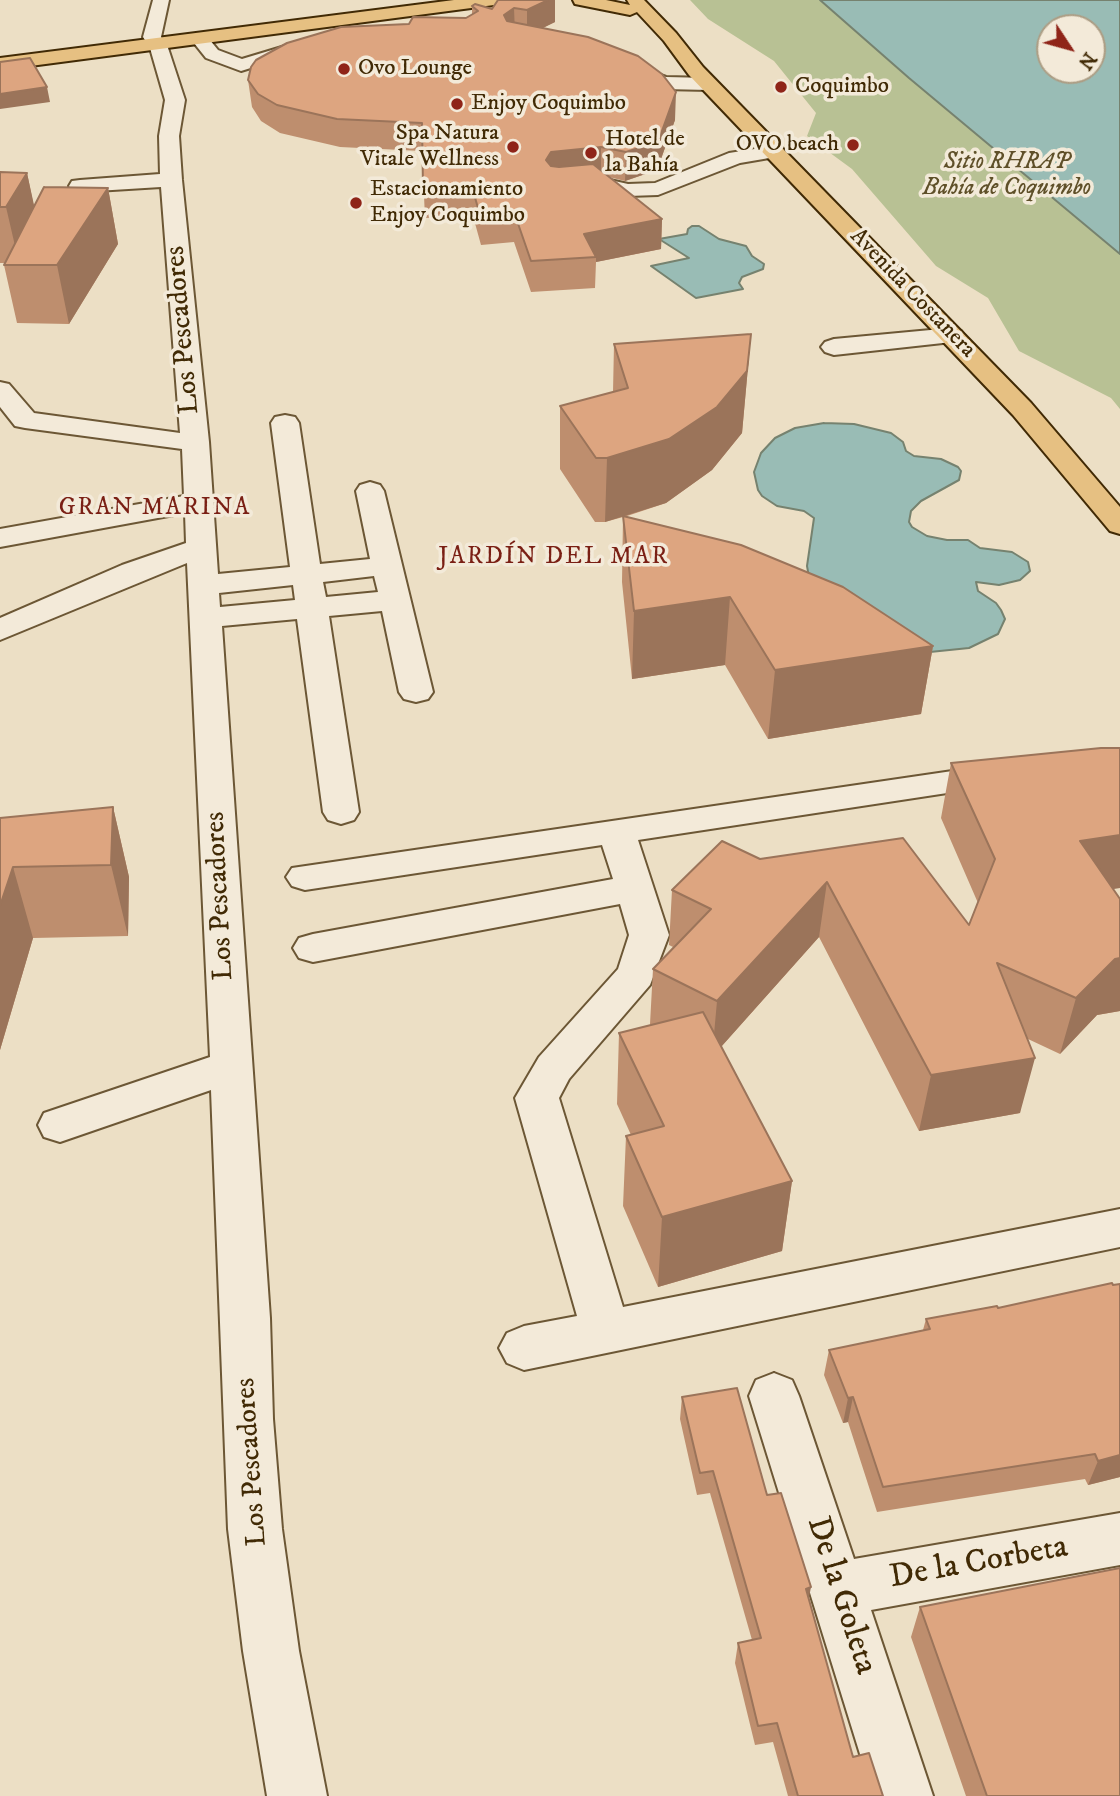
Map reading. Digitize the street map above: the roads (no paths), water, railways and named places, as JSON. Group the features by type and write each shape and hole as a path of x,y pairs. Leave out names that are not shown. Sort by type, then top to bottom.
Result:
{"main road":[{"path":"0,64 492,0"},
{"path":"581,0 628,3"},
{"name":"Avenida Costanera","path":"628,3 670,37 703,77 1022,409 1120,525"}],"street":[{"name":"Los Pescadores","path":"161,0 152,37 157,43 175,100 169,135 171,180 195,442 255,1529 271,1651 298,1796"},
{"path":"283,27 311,43"},
{"path":"199,38 212,54 240,65 311,43 370,35"},
{"path":"600,59 663,83 703,77"},
{"path":"559,188 601,184 628,190 658,189 736,157 774,152"},
{"path":"80,186 171,180"},
{"path":"834,347 952,336"},
{"path":"0,390 25,420 160,440 195,442"},
{"path":"285,423 341,812"},
{"path":"370,491 416,692"},
{"path":"0,538 198,502"},
{"path":"203,584 387,566"},
{"path":"0,630 133,572 203,584 311,608 394,600"},
{"path":"305,877 1038,769"},
{"path":"606,1331 537,1098 554,1068 636,975 649,935 616,831"},
{"path":"313,948 635,888"},
{"path":"60,1125 231,1066"},
{"path":"524,1348 1120,1228"},
{"name":"De la Goleta","path":"774,1396 903,1796"},
{"name":"De la Corbeta","path":"838,1589 1120,1539"}],"water":[{"path":"820,0 1120,0 1120,254 909,78"},
{"path":"692,226 699,226 719,239 746,246 752,256 764,264 763,269 742,277 739,283 743,289 696,298 651,266 689,258 659,239 687,234"},
{"path":"824,423 854,424 891,433 903,442 906,451 914,456 941,459 958,467 961,471 959,480 921,501 911,511 909,522 912,527 927,536 968,540 980,548 1012,552 1028,562 1030,571 1020,580 999,585 976,582 978,591 996,603 1005,619 998,634 969,648 930,652 811,588 807,566 814,518 804,511 777,506 762,496 754,472 761,453 775,438 795,428"}],"place":[{"name":"Ovo Lounge","path":"344,69"},
{"name":"Coquimbo","path":"781,87"},
{"name":"Enjoy Coquimbo","path":"457,104"},
{"name":"OVO beach","path":"853,145"},
{"name":"Spa Natura Vitale Wellness","path":"513,147"},
{"name":"Hotel de la Bahía","path":"591,153"},
{"name":"Estacionamiento Enjoy Coquimbo","path":"356,203"}],"district":[{"name":"GRAN MARINA","path":"155,509"},
{"name":"JARDÍN DEL MAR","path":"554,558"}],"park label":[{"name":"Sitio RHRAP Bahía de Coquimbo","path":"1007,176"}]}
